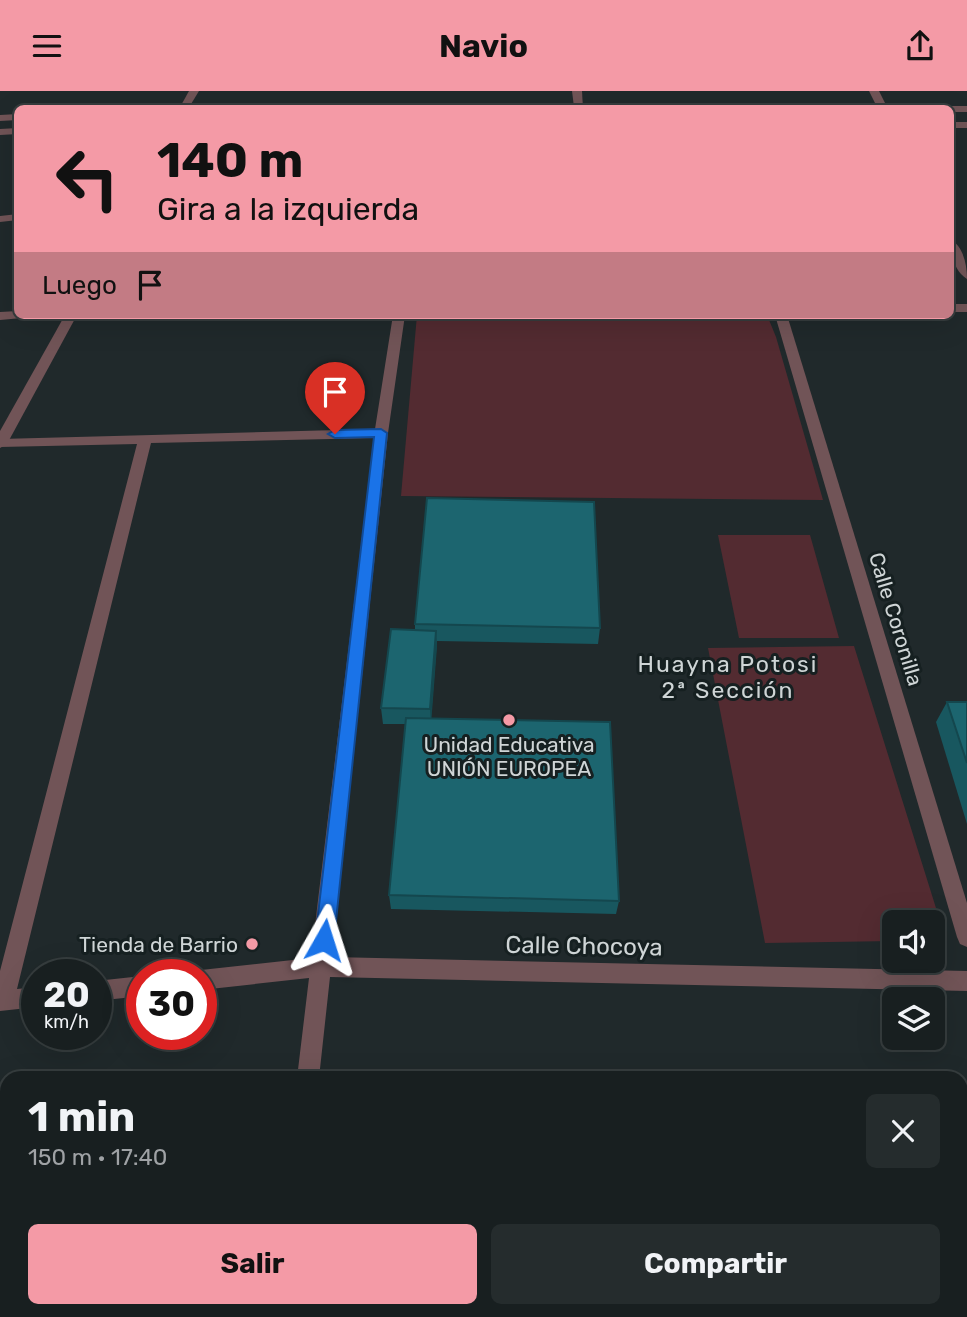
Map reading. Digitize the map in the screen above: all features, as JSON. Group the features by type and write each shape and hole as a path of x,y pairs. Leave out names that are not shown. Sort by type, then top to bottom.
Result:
{"street":[{"path":"954,250 967,275"},
{"path":"0,443 69,319"},
{"path":"309,1071 381,433 398,319"},
{"name":"Calle Coronilla","path":"782,319 967,937"},
{"path":"0,443 381,433"},
{"path":"21,999 1,1001 145,439"},
{"name":"Calle Chocoya","path":"217,978 321,967 967,981"}],"shaded area":[{"path":"417,319 769,319 823,500 401,496"},
{"path":"718,535 810,535 839,638 739,638"},
{"path":"854,646 937,910 882,910 882,941 765,943 708,648"}],"building":[{"path":"427,498 594,502 600,628 415,624"},
{"path":"391,629 436,631 430,709 381,708"},
{"path":"947,702 967,702 967,763"},
{"path":"406,718 610,722 619,901 389,895"}],"place":[{"name":"Unidad Educativa UNIÓN EUROPEA","path":"509,720"},
{"name":"Tienda de Barrio","path":"252,944"}],"district":[{"name":"Huayna Potosi 2ª Sección","path":"728,677"}],"route":[{"path":"324,940 381,433 335,434"}]}
